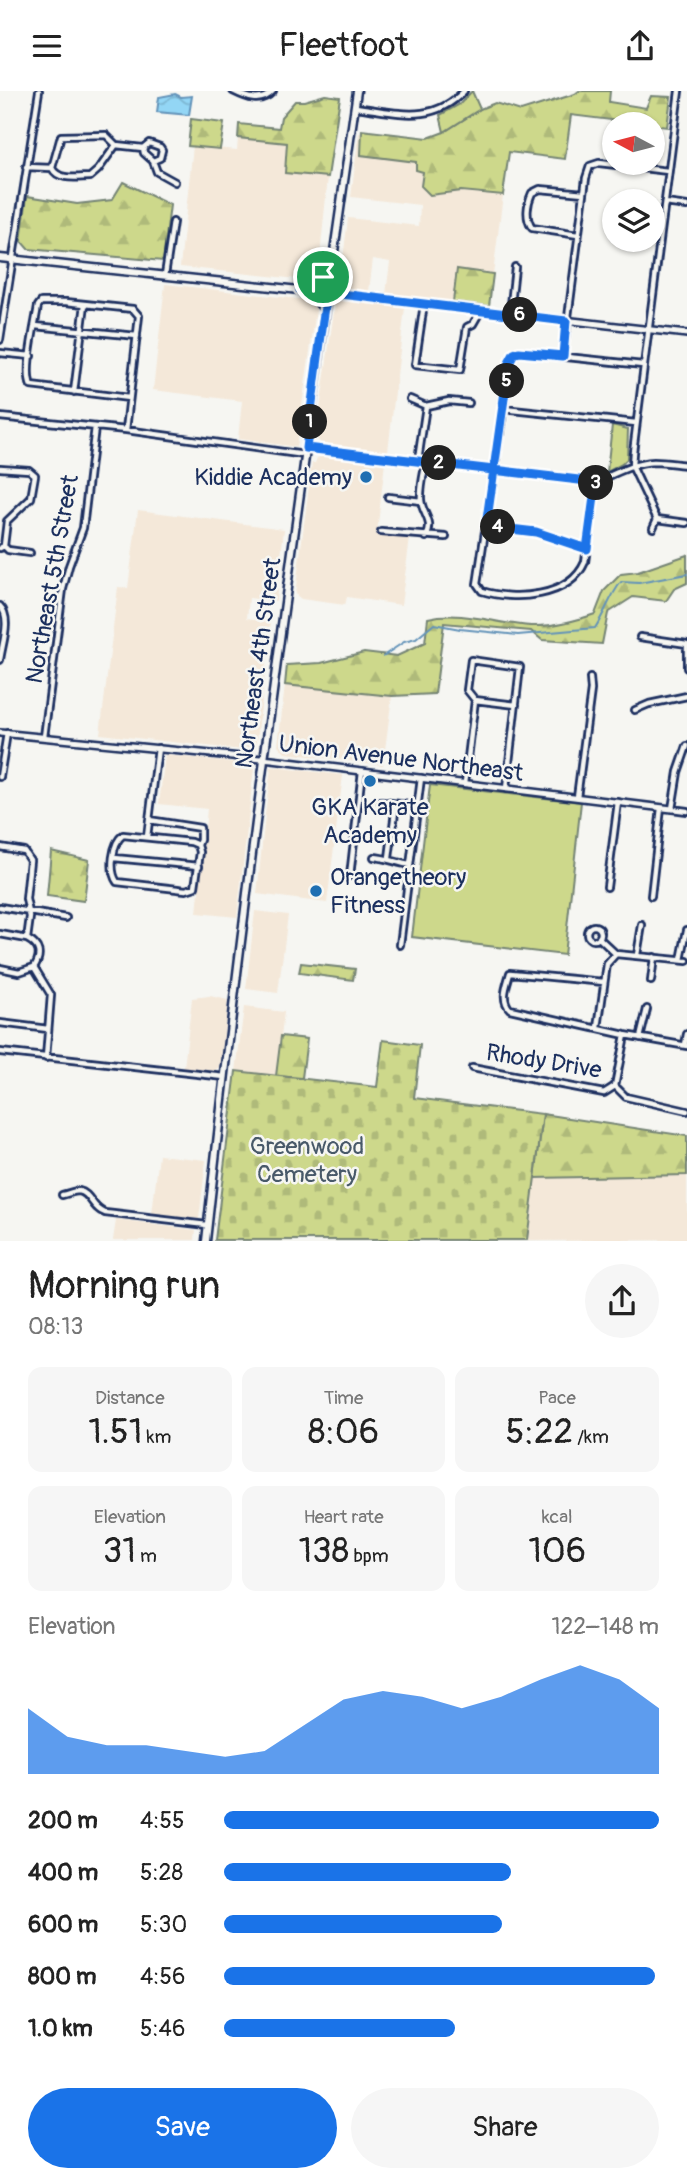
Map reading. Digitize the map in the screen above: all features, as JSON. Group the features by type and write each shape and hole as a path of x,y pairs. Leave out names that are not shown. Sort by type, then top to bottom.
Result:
{"main road":[{"name":"Northeast 4th Street","path":"206,1241 264,759 357,91"},
{"path":"0,258 327,293"},
{"path":"300,290 330,273"},
{"path":"300,290 315,299 325,310"}],"street":[{"path":"0,340 38,91"},
{"path":"233,92 260,99 273,91"},
{"path":"355,107 426,113 445,107 464,91"},
{"path":"679,91 665,203 687,207"},
{"path":"116,145 90,177 59,176 54,173 52,168 61,136 106,135 116,145 143,148 149,143 162,150 160,158 153,161"},
{"path":"143,148 157,172 175,182"},
{"path":"563,356 578,235 590,166 599,163 669,171"},
{"path":"26,167 52,168"},
{"path":"578,235 534,230 527,217 530,197 535,190 584,193"},
{"path":"165,275 173,222"},
{"path":"653,528 657,519 632,466 659,252"},
{"path":"510,314 516,267"},
{"path":"327,293 687,334"},
{"path":"126,430 139,316 137,312 133,309 85,303 41,302 38,306 28,377 31,386 129,398"},
{"path":"74,392 85,303"},
{"path":"424,304 415,365 460,370 467,327 473,324 481,310"},
{"path":"35,326 137,336"},
{"path":"596,482 585,562 576,576 560,588 524,597 485,593 479,588 478,578 509,363 514,354 519,352 643,365"},
{"path":"0,353 31,356"},
{"path":"410,399 426,406 449,401 469,403"},
{"path":"418,460 426,406"},
{"path":"503,409 636,423"},
{"path":"0,417 306,451 418,460 596,482 632,466 657,462 687,465"},
{"name":"Northeast 5th Street","path":"44,737 63,589 83,528 95,427"},
{"path":"426,461 421,501 430,525 426,537"},
{"path":"0,468 19,468 35,475 31,498 7,521 2,547 30,553"},
{"path":"388,498 421,501"},
{"path":"657,519 687,523"},
{"path":"486,526 536,532 587,549"},
{"path":"381,532 446,537"},
{"path":"0,660 6,617 2,608"},
{"path":"640,637 687,645 687,668"},
{"path":"506,789 516,705 520,667 471,660 467,690 475,700 516,705"},
{"path":"577,797 591,690 590,678"},
{"path":"635,710 649,704 687,696"},
{"path":"465,783 475,700"},
{"path":"0,777 4,733"},
{"name":"Union Avenue Northeast","path":"4,733 264,759 671,809"},
{"path":"687,746 685,763 678,772 671,809 687,811"},
{"path":"147,837 158,748"},
{"path":"350,876 362,771"},
{"path":"400,945 421,778"},
{"path":"381,802 418,807"},
{"path":"607,887 618,802"},
{"path":"389,858 396,804"},
{"path":"651,896 661,808"},
{"path":"149,820 197,826 201,831 197,884 186,890 120,883 113,873 115,843 120,837 147,837 198,845"},
{"path":"0,847 24,851 30,860 26,899 29,911 27,939"},
{"path":"374,857 389,858 410,865"},
{"path":"114,858 199,866"},
{"path":"0,907 66,918"},
{"path":"637,955 642,925"},
{"path":"599,938 616,954 684,961 687,930"},
{"path":"0,934 27,939 39,951 39,960 34,967 19,972 0,968"},
{"path":"598,1028 607,964 616,954"},
{"path":"651,981 654,957"},
{"path":"34,967 51,995 46,1058"},
{"path":"604,982 510,973 504,997 505,1004 510,1009 686,1046 687,1034"},
{"path":"640,1038 647,1009"},
{"path":"0,1023 48,1029"},
{"path":"615,1086 625,1035"},
{"path":"0,1052 226,1077"},
{"name":"Rhody Drive","path":"472,1068 604,1093 615,1086 626,1097 687,1111"},
{"path":"62,1195 79,1191 85,1194 97,1210 105,1213 208,1225"}],"shaded area":[{"path":"359,133 427,140 422,186 503,195 493,274 457,269 453,302 386,294 390,262 373,259 369,291 343,287 340,284 348,218 419,226 420,205 351,197"},
{"path":"238,138 288,143 285,173 328,177 319,266 308,280 180,267 193,146 237,150"},
{"path":"165,284 307,300 314,304 316,310 296,447 238,439 242,401 153,390"},
{"path":"342,298 405,308 388,451 320,443 316,437 335,304"},
{"path":"323,456 385,462 377,533 410,538 401,605 347,597 345,605 301,599 295,594 312,463"},
{"path":"138,510 284,529 276,601 249,598 247,618 271,621 256,749 252,751 100,734 118,587 128,588"},
{"path":"285,685 392,696 383,765 285,753 278,745"},
{"path":"165,755 252,764 254,768 237,917 197,913 207,809 159,804"},
{"path":"273,767 343,775 327,903 257,894"},
{"path":"255,911 288,915 278,993 246,989"},
{"path":"210,996 228,1000 220,1068 215,1072 184,1068 192,998"},
{"path":"244,1007 284,1012 276,1076 236,1071"},
{"path":"543,1114 687,1136 687,1240 527,1241"},
{"path":"159,1155 206,1160 199,1219 152,1214"},
{"path":"116,1220 196,1230 195,1240 113,1240"}],"green space":[{"path":"472,91 480,109 444,132 440,115 460,104"},
{"path":"579,91 610,91 609,102 646,108 651,96 671,97 667,127 665,112 602,112 602,119 571,115 565,159 509,152 503,195 461,191 430,195 421,186 423,172 416,170 416,162 361,155 362,130 428,138 495,103 521,111"},
{"path":"325,95 340,97 328,177 285,173 287,143 238,138 239,124 279,128 281,117 295,101"},
{"path":"191,119 224,123 220,149 188,146"},
{"path":"123,182 170,205 163,261 28,249 21,241 27,196 77,204 112,200"},
{"path":"457,269 493,274 489,306 453,302"},
{"path":"612,425 628,429 627,459 607,472"},
{"path":"687,555 687,583 674,589 666,601 633,597 608,613 602,644 542,640 531,631 444,623 435,694 392,696 285,685 287,665 321,663 364,652 397,656 425,643 428,618 467,616 539,626 587,617 595,614 604,591 621,574 638,572"},
{"path":"430,785 581,802 564,955 412,937"},
{"path":"51,851 89,860 84,901 47,896"},
{"path":"301,963 355,969 353,980 299,973"},
{"path":"281,1036 307,1039 302,1078 276,1076"},
{"name":"Greenwood Cemetery","path":"383,1040 420,1045 414,1098 543,1114 527,1240 215,1240 236,1071 377,1087"},
{"path":"543,1114 687,1136 687,1175 535,1178"}],"water":[{"path":"175,94 181,97 192,96 189,115 157,112 159,97"}],"waterway":[{"path":"383,656 404,642 416,639 434,624 518,635 595,628 621,582 639,583 687,574"}],"place":[{"name":"Kiddie Academy","path":"366,477"},
{"name":"GKA Karate Academy","path":"370,781"},
{"name":"Orangetheory Fitness","path":"316,891"}],"route":[{"path":"323,277 300,290 327,293 341,294 445,306 566,321 563,356 519,352 514,354 509,363 494,469 486,526 536,532 587,549 596,482 494,469 306,448 321,333 327,293 330,273 323,277"}]}
